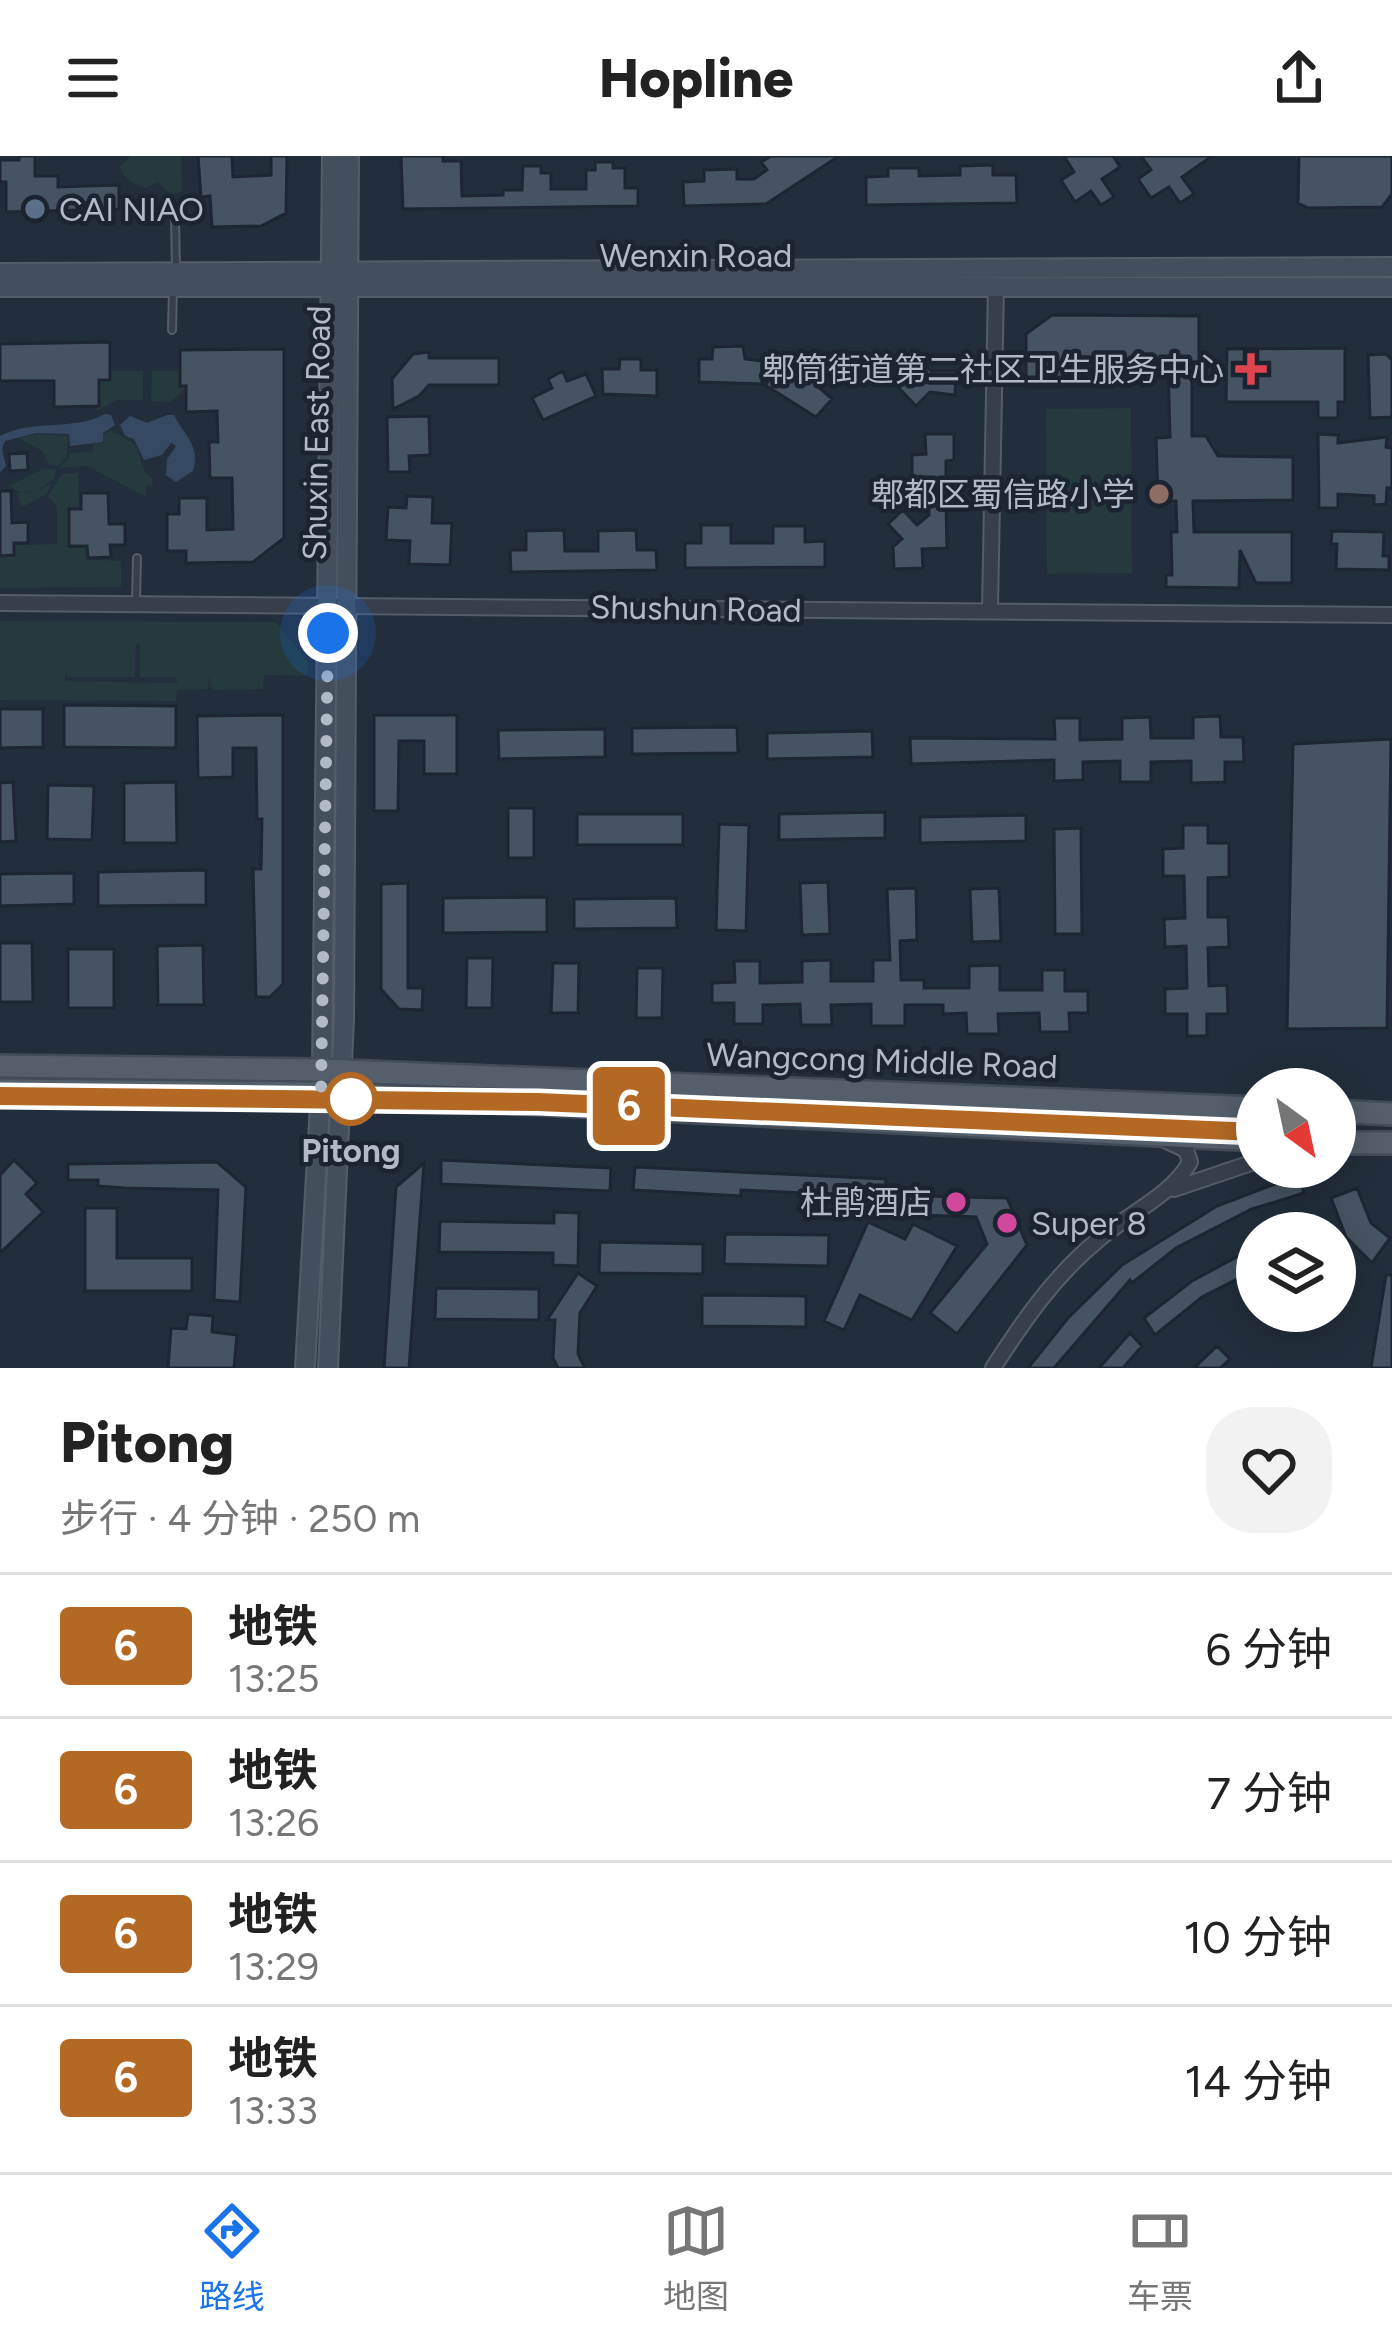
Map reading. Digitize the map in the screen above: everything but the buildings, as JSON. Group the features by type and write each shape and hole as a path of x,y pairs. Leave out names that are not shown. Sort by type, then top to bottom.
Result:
{"main road":[{"name":"Shuxin East Road","path":"332,156 339,278 332,1082"},
{"name":"Shuxin East Road","path":"339,278 349,156"},
{"path":"0,287 175,279 1392,267"},
{"path":"0,273 175,279"},
{"name":"Wenxin Road","path":"339,278 1392,287"},
{"name":"Wangcong Middle Road","path":"0,1066 332,1082 1236,1140"},
{"path":"305,1368 332,1082"},
{"path":"328,1368 332,1082"},
{"name":"Wangcong Middle Road","path":"0,1090 332,1082 1236,1107"},
{"path":"1356,1112 1392,1114"},
{"path":"1356,1142 1392,1143"}],"street":[{"path":"990,611 996,285"},
{"name":"Shushun Road","path":"0,603 1392,615"},
{"path":"993,1368 1035,1301 1096,1241 1179,1181 1190,1162 1186,1150 1160,1138"},
{"path":"1157,1194 1236,1168"}],"lane":[{"path":"172,329 176,219"},
{"path":"136,558 136,604"}],"green space":[{"path":"131,156 181,156 182,192 170,194 158,182 145,188 129,180 120,166"},
{"path":"111,371 143,371 143,400 117,400 97,411 99,381 111,380"},
{"path":"152,371 179,371 180,386 188,386 170,402 151,401"},
{"path":"1131,408 1132,573 1047,574 1046,409"},
{"path":"110,431 137,448 152,478 146,497 87,466 59,468 69,453 93,451 93,443 104,443 103,434"},
{"path":"68,435 67,457 57,466 49,464 42,451 19,438"},
{"path":"43,469 56,469 54,479 39,490 52,483 46,494 21,508 20,493 9,486"},
{"path":"78,473 79,507 68,508 69,548 86,548 87,559 121,561 121,587 0,588 0,557 15,556 15,545 57,544 57,508 48,496 62,474"},
{"path":"0,621 276,622 308,662 307,676 264,675 263,689 212,690 209,676 208,689 177,690 176,701 0,700","holes":["140,643 140,677 176,677 177,683 65,681 66,671 67,677 135,677 136,644"]}],"water":[{"path":"111,415 115,425 103,433 103,442 70,446 69,434 36,433 5,441 6,466 0,472 0,436"},
{"path":"174,415 195,454 193,471 176,482 166,475 167,459 176,446 171,443 162,455 144,460 134,439 125,436 120,425 130,416 147,423"}],"metro line":[{"name":"6","path":"0,1096 538,1102 1236,1131"}],"place":[{"name":"CAI NIAO","path":"35,209"},
{"name":"郫筒街道第二社区卫生服务中心","path":"1251,369"},
{"name":"郫都区蜀信路小学","path":"1159,494"},
{"name":"Pitong","path":"351,1099"},
{"name":"杜鹃酒店","path":"956,1202"},
{"name":"Super 8","path":"1007,1223"}],"route":[{"path":"328,633 321,1093 351,1099"}]}
